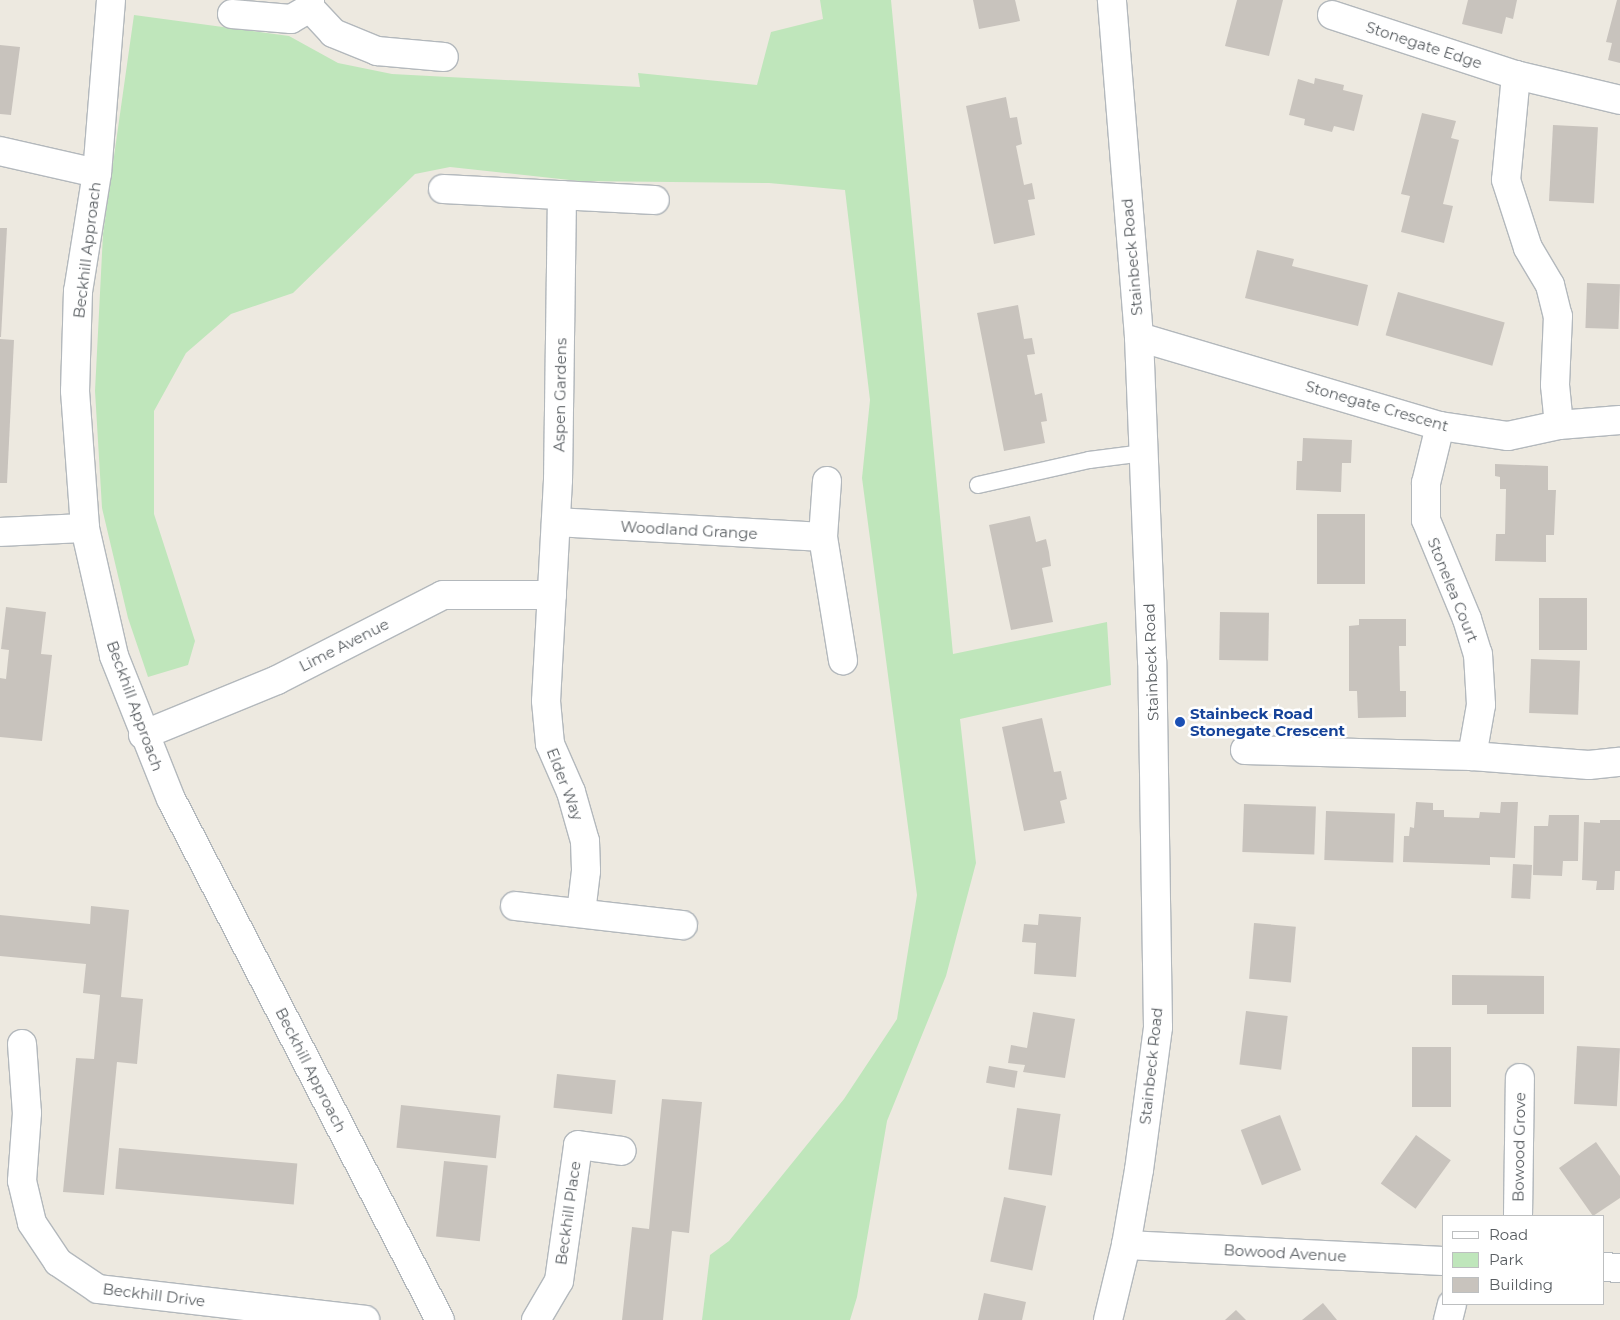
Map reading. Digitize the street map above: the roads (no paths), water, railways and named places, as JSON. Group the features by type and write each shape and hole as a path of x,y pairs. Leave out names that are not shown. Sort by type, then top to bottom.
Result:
{"street":[{"name":"Beckhill Approach","path":"111,0 97,172 78,291 75,391 85,528 114,656 143,735 170,799 440,1320"},
{"name":"Stainbeck Road","path":"1108,1320 1126,1245 1158,1027 1152,661 1139,337 1112,0"},
{"path":"232,14 291,19 310,4 333,33 377,51 444,57"},
{"name":"Stonegate Edge","path":"1332,16 1516,75 1620,100"},
{"path":"1516,75 1506,180 1528,248 1550,285 1558,316 1555,385 1559,425"},
{"path":"0,151 97,172"},
{"path":"443,189 655,200"},
{"name":"Aspen Gardens","path":"552,595 556,522 562,196"},
{"name":"Stonegate Crescent","path":"1139,337 1440,426 1508,436 1559,425 1620,420"},
{"name":"Stonelea Court","path":"1440,426 1426,483 1426,520 1467,619 1478,654 1481,705 1472,756"},
{"path":"827,482 823,538 843,660"},
{"name":"Woodland Grange","path":"556,522 823,538"},
{"path":"0,532 85,528"},
{"name":"Lime Avenue","path":"143,735 277,680 443,595 552,595"},
{"name":"Elder Way","path":"552,595 547,718 550,744 571,792 585,841 586,871 581,913"},
{"path":"1245,750 1472,756 1589,765 1620,762"},
{"path":"515,906 683,925"},
{"name":"Beckhill Drive","path":"22,1044 27,1113 22,1181 32,1223 58,1262 98,1289 365,1320"},
{"name":"Bowood Grove","path":"1518,1215 1520,1078"},
{"name":"Beckhill Place","path":"536,1320 559,1281 578,1146 622,1151"},
{"name":"Bowood Avenue","path":"1126,1245 1442,1261"},
{"path":"1605,1267 1620,1268"},
{"path":"1448,1320 1452,1305"}],"lane":[{"path":"978,484 1089,460 1144,453"}],"place":[{"name":"Stainbeck Road Stonegate Crescent","path":"1180,722"}]}
